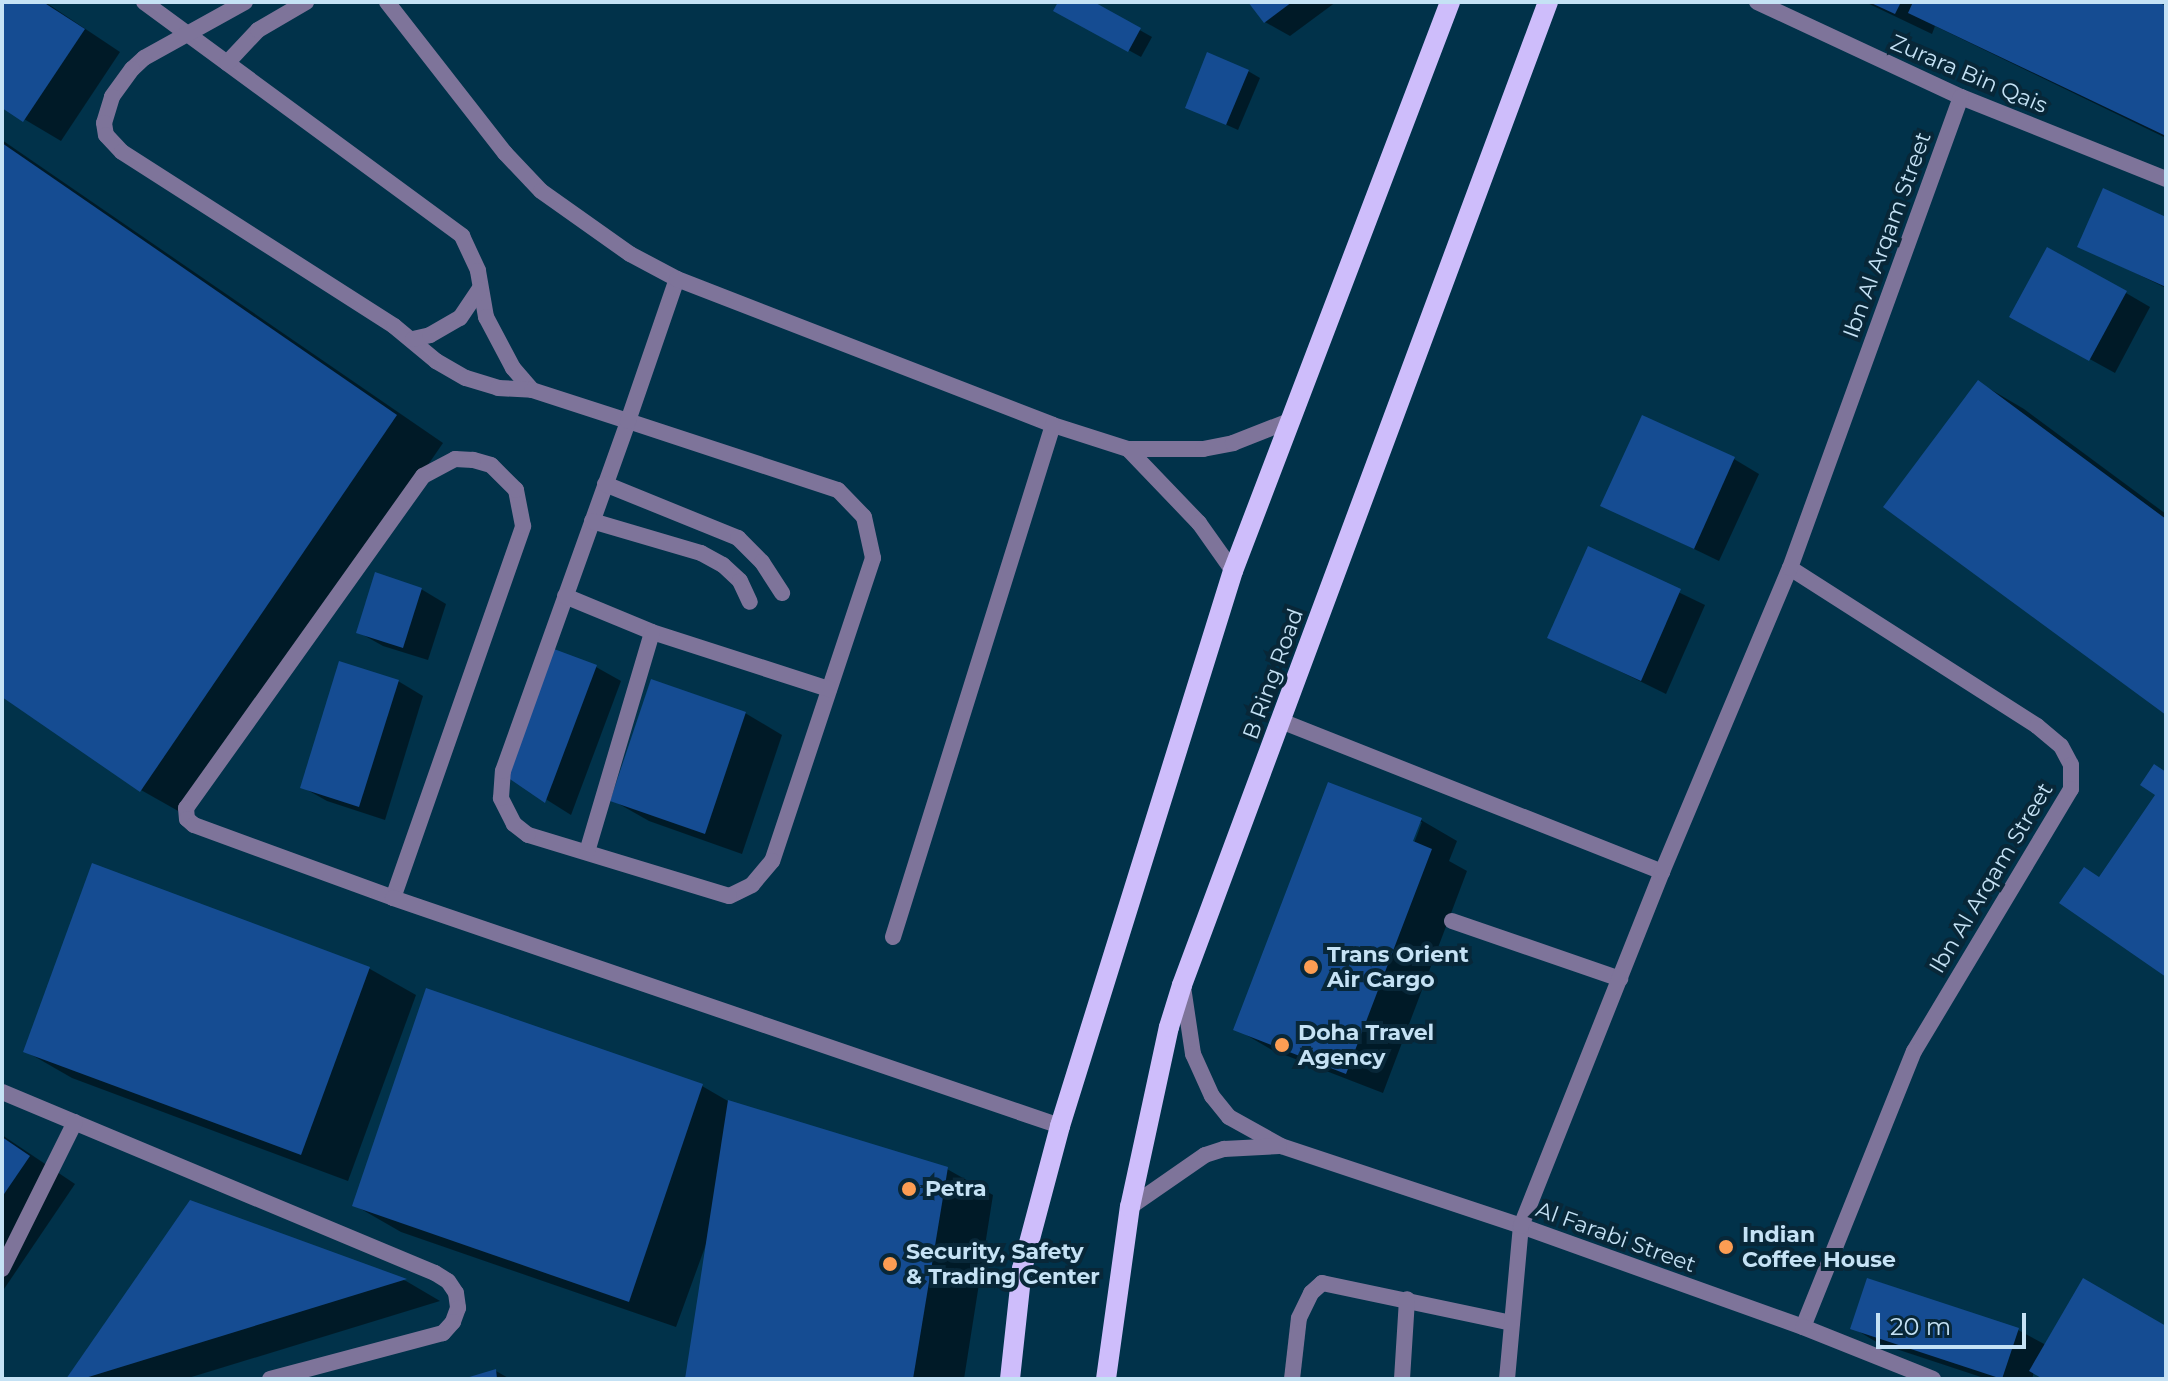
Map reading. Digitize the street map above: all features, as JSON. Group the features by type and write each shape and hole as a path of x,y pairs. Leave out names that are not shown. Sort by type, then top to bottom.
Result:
{"main road":[{"path":"1010,1379 1022,1269 1060,1126 1233,571 1450,2"},
{"name":"B Ring Road","path":"1106,1379 1130,1207 1169,1027 1182,985 1548,2"}],"street":[{"path":"144,2 462,236 476,262 479,290 498,344 532,390"},
{"path":"245,2 144,58 121,82 104,123 113,144 413,339 436,361 466,378 498,388 532,390 628,421 838,490 853,502 868,527 873,558 772,861 752,885 729,896 528,835 514,824 501,798 503,771 628,421 677,279"},
{"path":"227,63 258,30 306,2"},
{"path":"387,2 505,153 541,191 594,231 677,279 1053,425 1128,449 1203,449 1233,443 1289,421"},
{"name":"Zurara Bin Qais","path":"1757,2 1961,97 2166,179"},
{"name":"Ibn Al Arqam Street","path":"1507,1379 1521,1226 1662,872 1790,568 1961,97"},
{"path":"413,339 430,335 460,318 479,290"},
{"path":"893,937 1053,425"},
{"path":"1128,449 1199,523 1233,571"},
{"path":"393,898 523,526 516,490 491,465 473,460 455,459 423,476 186,808 187,819 194,825 393,898 1060,1126"},
{"path":"605,484 738,538 762,562 782,593"},
{"path":"592,521 701,553 723,565 740,581 750,602"},
{"name":"Ibn Al Arqam Street","path":"1790,568 2037,726 2061,746 2071,765 2071,789 1914,1051 1803,1327"},
{"path":"565,596 652,632 829,689"},
{"path":"587,852 652,632"},
{"path":"1281,721 1662,872"},
{"path":"1452,921 1620,979"},
{"name":"Al Farabi Street","path":"1182,985 1193,1054 1212,1096 1229,1117 1281,1146 1521,1226 1803,1327 1933,1379"},
{"path":"2,1092 435,1273 448,1281 456,1293 458,1308 453,1322 443,1333 270,1379"},
{"path":"2,1269 75,1122"},
{"name":"Al Farabi Street","path":"1130,1207 1205,1155 1224,1149 1281,1146"},
{"path":"1292,1379 1299,1318 1311,1293 1322,1283 1512,1323"},
{"path":"1402,1379 1407,1299"}],"building":[{"path":"2,2 43,2 85,29 23,122 2,108"},
{"path":"1058,2 1094,2 1141,28 1128,52 1053,11"},
{"path":"1248,2 1292,2 1264,23"},
{"path":"1869,2 1901,2 1895,14"},
{"path":"1913,2 2157,2 2166,6 2166,136 1908,13"},
{"path":"1207,52 1249,70 1226,125 1185,108"},
{"path":"2,143 397,415 140,792 2,697"},
{"path":"2103,188 2166,217 2166,287 2077,247"},
{"path":"2047,247 2127,291 2089,361 2009,317"},
{"path":"1978,380 2166,519 2166,715 1883,507"},
{"path":"1642,415 1735,457 1694,549 1600,506"},
{"path":"1588,546 1681,589 1641,681 1547,638"},
{"path":"375,572 422,588 403,648 356,633"},
{"path":"554,649 597,665 545,803 507,777"},
{"path":"339,661 399,680 359,807 300,788"},
{"path":"651,679 746,712 705,834 610,801"},
{"path":"2154,764 2166,772 2166,977 2059,903 2084,867 2099,877 2155,795 2140,785"},
{"path":"1328,782 1422,818 1413,841 1432,849 1346,1074 1233,1030"},
{"path":"92,863 370,967 301,1155 23,1052"},
{"path":"426,988 703,1084 629,1302 352,1206"},
{"path":"728,1100 948,1167 913,1379 685,1379"},
{"path":"2,1137 30,1156 2,1197"},
{"path":"190,1200 407,1279 82,1379 66,1379"},
{"path":"1867,1278 2019,1328 2002,1379 1850,1329"},
{"path":"2083,1278 2166,1326 2166,1379 2043,1379 2029,1371"},
{"path":"496,1369 497,1379 466,1379 466,1378"}],"place":[{"name":"Trans Orient Air Cargo","path":"1311,967"},
{"name":"Doha Travel Agency","path":"1282,1045"},
{"name":"Petra","path":"909,1189"},
{"name":"Indian Coffee House","path":"1726,1247"},
{"name":"Security, Safety & Trading Center","path":"890,1264"}]}
